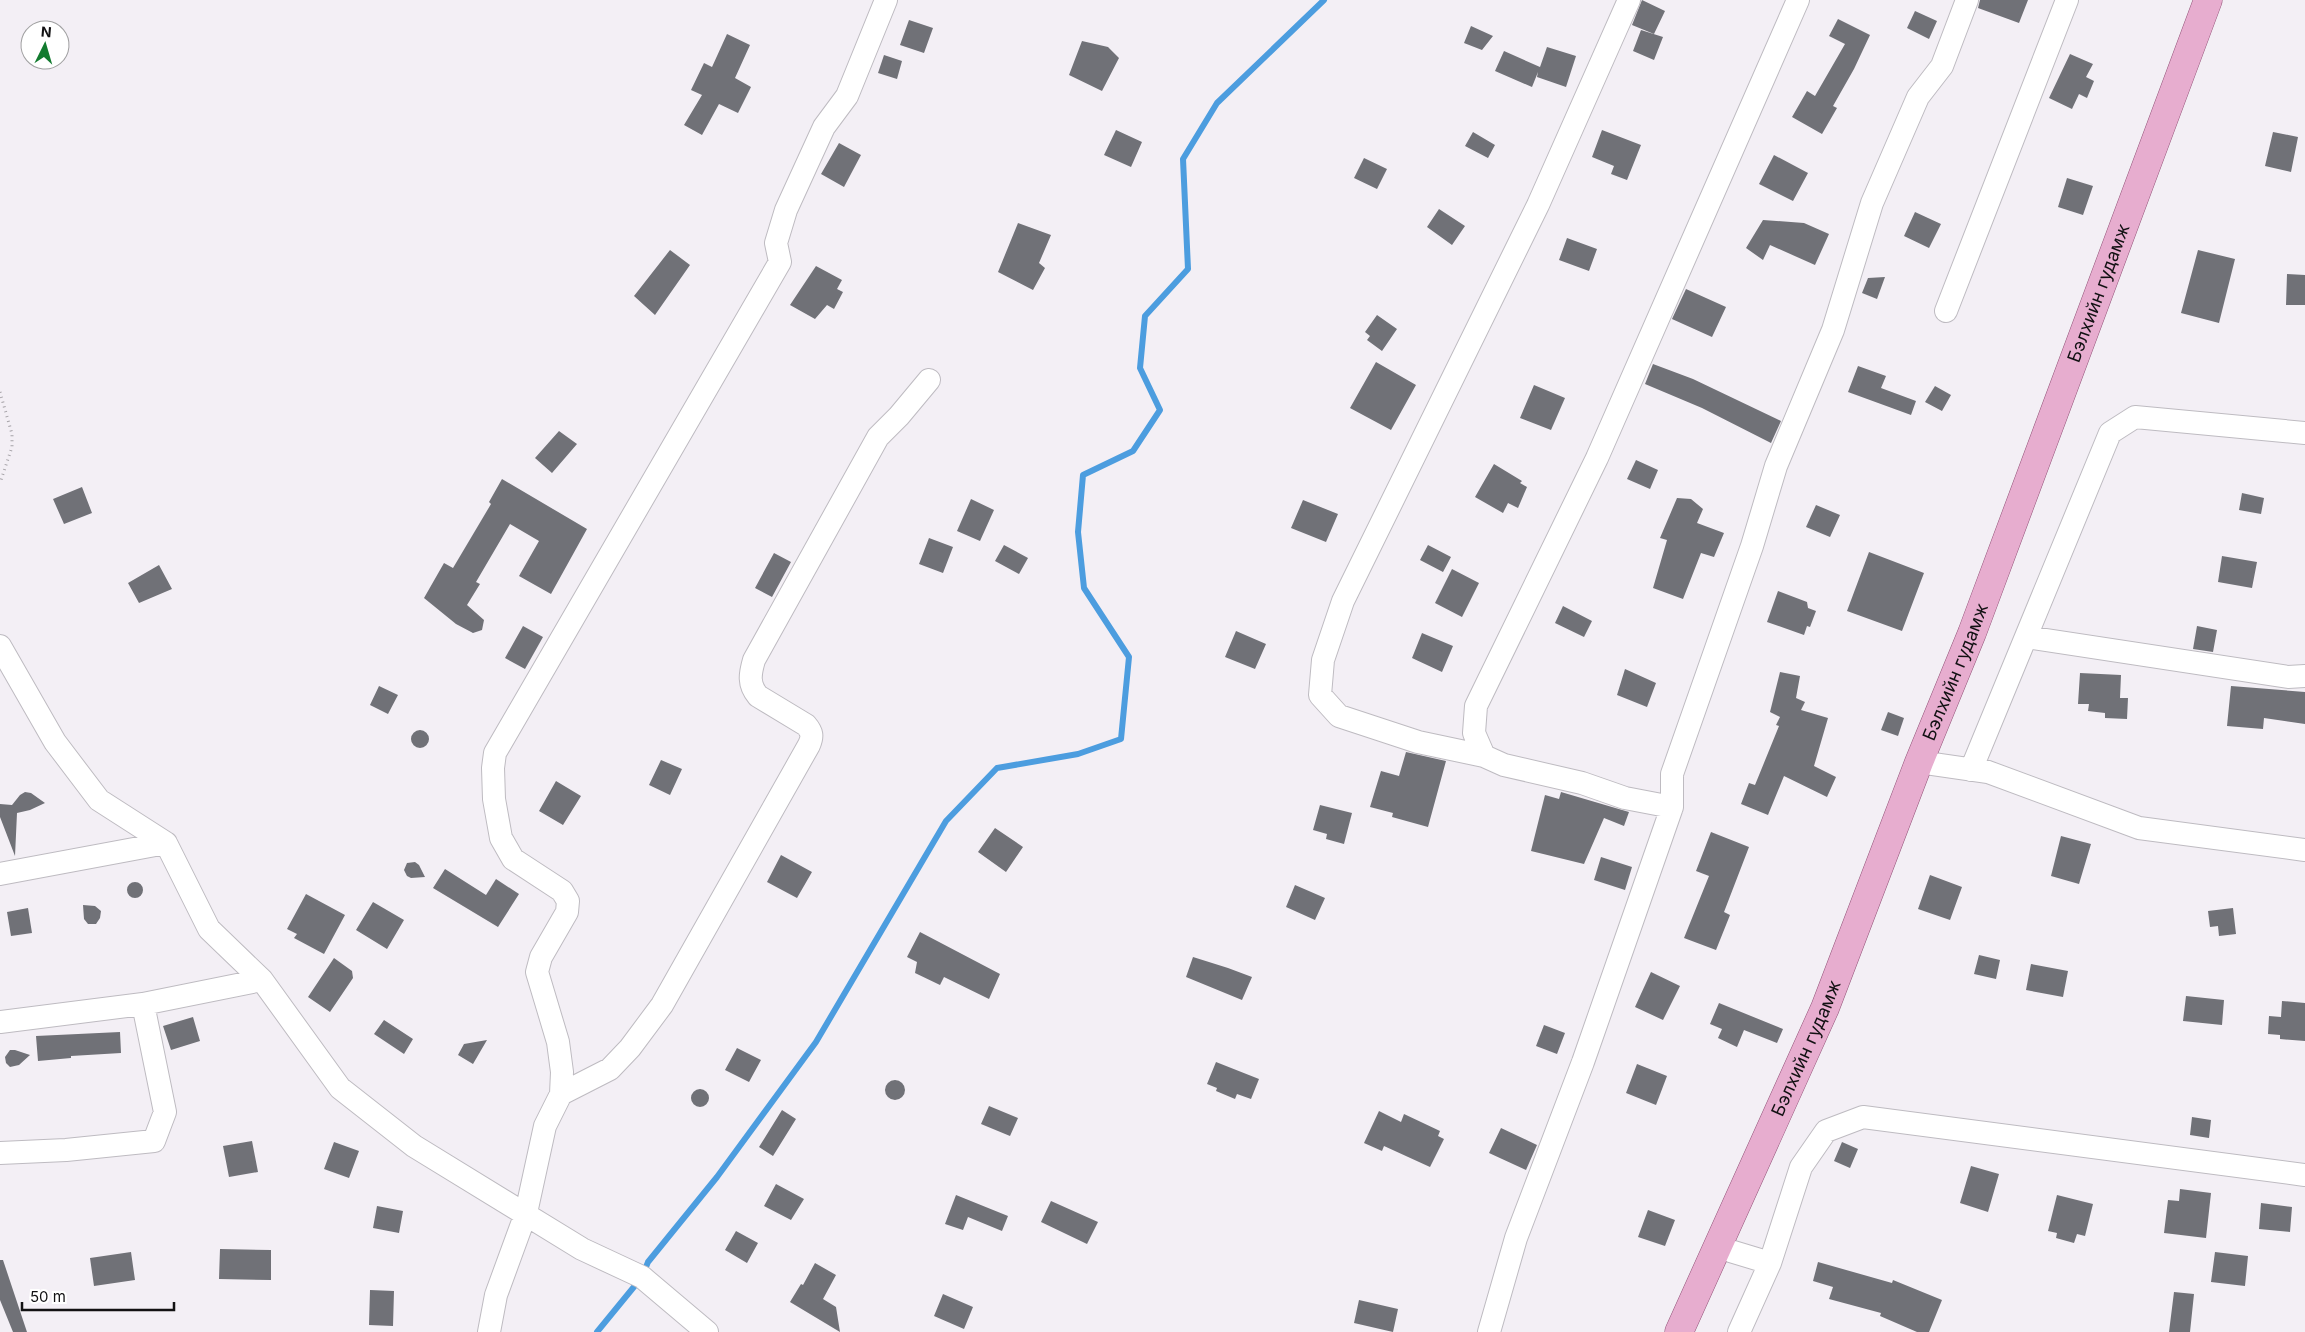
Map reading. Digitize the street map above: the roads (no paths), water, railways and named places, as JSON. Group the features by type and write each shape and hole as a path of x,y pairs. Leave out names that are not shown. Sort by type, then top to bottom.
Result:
{"main road":[{"name":"Бэлхийн гудамж","path":"1679,1332 1825,1008 1919,762 1972,633 2208,0"}],"street":[{"path":"489,1332 496,1295 526,1213 545,1126 561,1094 562,1072 558,1042 537,972 541,957 567,912 568,901 562,890 513,858 501,838 494,799 493,768 496,753 780,262 776,243 786,210 824,128 847,96 886,0"},
{"path":"1629,0 1538,205 1344,601 1323,660 1320,695 1339,716 1418,742 1484,756 1504,765 1582,783 1625,798 1672,807"},
{"path":"1484,756 1474,733 1476,706 1597,458 1798,0"},
{"path":"1489,1332 1516,1238 1583,1062 1672,807 1672,774 1744,571 1776,466 1833,330 1872,203 1918,97 1942,66 1967,0"},
{"path":"1946,311 2067,0"},
{"path":"561,1094 610,1068 630,1048 662,1005 809,746 812,731 806,725 758,696 753,690 751,673 754,660 878,437 899,416 929,380"},
{"path":"1971,770 2110,433 2135,417 2305,433"},
{"path":"2026,637 2288,677 2305,676"},
{"path":"1,649 55,742 99,800 166,843 209,929 262,980 340,1088 414,1146 582,1249 642,1277 707,1332"},
{"path":"1919,762 1988,772 2139,828 2305,850"},
{"path":"0,874 166,843"},
{"path":"0,1022 143,1004 262,980"},
{"path":"0,1153 66,1150 154,1141 165,1112 143,1004"},
{"path":"1739,1332 1770,1263 1801,1167 1826,1131 1863,1117 2305,1175"},
{"path":"1717,1247 1770,1263"}],"waterway":[{"path":"597,1332 642,1277 648,1262 717,1177 816,1042 946,821 997,768 1078,754 1121,739 1129,657 1084,588 1078,532 1083,475 1133,451 1160,410 1140,368 1145,316 1188,269 1183,159 1217,103 1324,0"}]}
